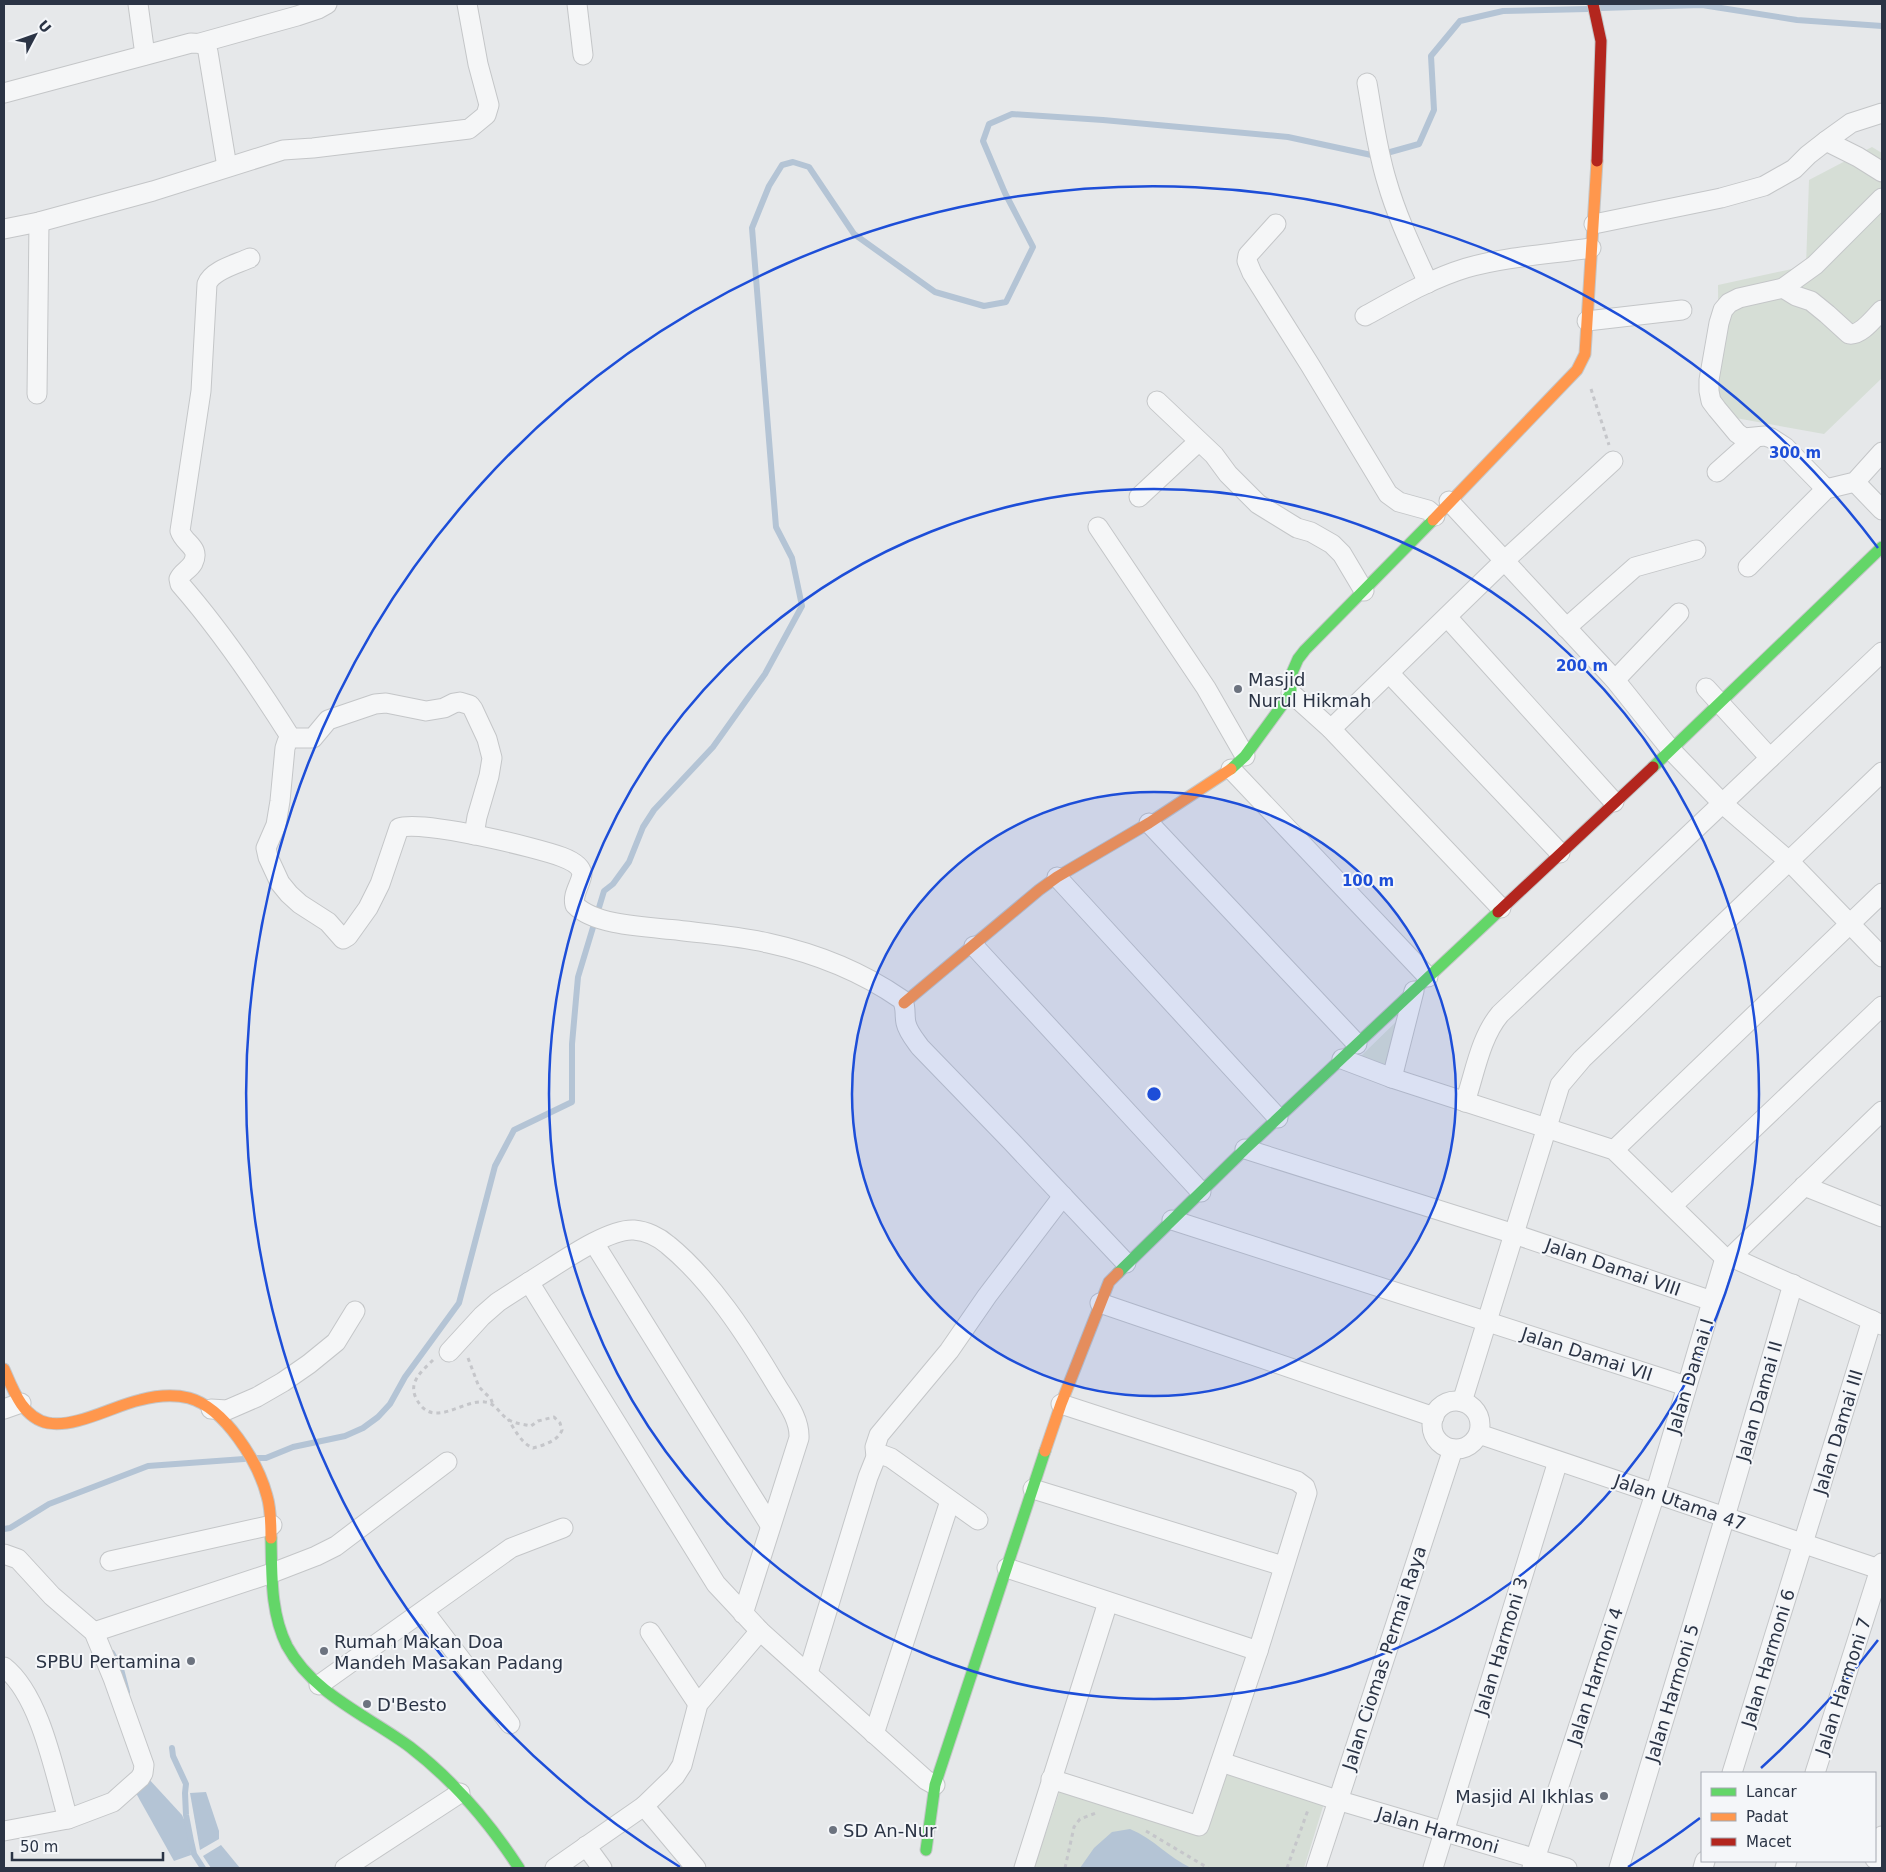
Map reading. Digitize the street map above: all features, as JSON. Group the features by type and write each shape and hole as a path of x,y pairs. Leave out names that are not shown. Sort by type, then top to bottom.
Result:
{"street":[{"path":"138,4 145,55"},
{"path":"4,93 145,55 200,43 297,16 327,4"},
{"path":"4,229 39,222 153,191 283,150 469,129 486,115 489,105 478,64 467,4"},
{"path":"577,4 583,55"},
{"path":"904,1003 1057,877 1149,823 1238,762 1291,693 1291,675 1298,659 1305,650 1577,370 1585,354 1594,224 1601,54 1593,4"},
{"path":"200,43 206,46 208,52 227,167"},
{"path":"1368,83 1376,140 1387,182 1405,232 1428,283"},
{"path":"1594,224 1721,198 1764,186 1794,169 1826,141 1851,123 1882,113"},
{"path":"1826,141 1882,172"},
{"path":"1826,489 1785,447 1765,436 1744,438 1737,433 1716,409 1712,400 1709,380 1719,323 1723,310 1729,303 1739,298 1783,288 1815,265 1882,198"},
{"path":"37,394 39,222"},
{"path":"1276,224 1248,255 1247,261 1252,273 1388,494 1399,502 1428,510 1435,516"},
{"path":"1365,316 1412,290 1465,269 1484,264 1591,248"},
{"path":"250,258 214,275 207,284 201,391 180,531 183,538 193,547 196,554 189,568 183,572 179,579 180,584 252,675 291,738"},
{"path":"1783,288 1796,296 1811,301 1848,334 1852,335 1860,332 1882,310"},
{"path":"1587,321 1682,310"},
{"path":"1157,401 1198,442 1214,455 1228,474 1258,504 1297,528 1317,535 1332,544 1342,554 1364,591"},
{"path":"1717,472 1755,438"},
{"path":"1138,497 1198,442"},
{"path":"1748,567 1826,489 1855,482 1882,452"},
{"path":"1331,729 1504,561 1613,461"},
{"path":"1855,482 1882,510"},
{"path":"1449,501 1615,680 1671,750 1722,804 1790,862 1882,957"},
{"path":"1098,527 1206,688 1238,762 1421,983"},
{"path":"926,1850 935,1785 1061,1404 1109,1282 1245,1149 1671,750 1882,547"},
{"path":"1566,628 1635,566 1696,550"},
{"path":"1615,680 1680,614"},
{"path":"1447,617 1614,802"},
{"path":"1466,1102 1486,1037 1500,1014 1882,652"},
{"path":"1389,673 1560,852"},
{"path":"1706,688 1770,758"},
{"path":"1291,693 1331,729 1501,908"},
{"path":"474,835 477,817 490,776 492,758 487,739 470,705 460,702 444,708 426,711 386,703 375,704 328,720 313,738 291,738 287,742 276,825 266,848 268,857 280,883 289,894 304,907 328,922 343,939 348,936 368,908 376,892 399,828 406,826 431,827 474,835 562,857 582,870 582,877 573,902 577,908 604,921 720,935 765,942 797,950 863,978 897,996 904,1003 906,1024 920,1047 1126,1264"},
{"path":"1462,1402 1560,1085 1582,1059 1882,772"},
{"path":"1149,823 1357,1044"},
{"path":"1057,877 1278,1118"},
{"path":"1614,1150 1882,893"},
{"path":"974,946 1201,1192"},
{"path":"1392,1078 1421,983"},
{"path":"1672,1206 1882,1006"},
{"path":"1342,1059 1392,1078 1614,1150 1728,1258 1877,1322"},
{"path":"1728,1258 1882,1111"},
{"name":"Jalan Damai VIII","path":"1245,1149 1515,1234 1712,1301"},
{"path":"1804,1186 1882,1217"},
{"path":"808,1673 868,1477 876,1457 876,1439 949,1351 987,1296 1063,1196"},
{"name":"Jalan Damai VII","path":"1172,1220 1686,1386"},
{"path":"449,1352 482,1316 498,1302 594,1243 620,1231 634,1230 657,1237 669,1245 712,1290 734,1320 758,1355 798,1422 800,1430 743,1614"},
{"path":"594,1243 770,1525"},
{"name":"Jalan Damai I","path":"1655,1494 1712,1301 1728,1258"},
{"path":"529,1282 708,1572 725,1596 760,1631 874,1734 926,1780 935,1785"},
{"name":"Jalan Damai II","path":"1725,1517 1792,1284"},
{"path":"1100,1303 1434,1417"},
{"path":"211,1409 227,1410 257,1397 310,1364 336,1342 355,1311"},
{"name":"Jalan Damai III","path":"1803,1544 1877,1322"},
{"path":"4,1369 12,1406 42,1422 59,1423 77,1420 114,1406 153,1396 169,1395 186,1397 202,1402 227,1421 236,1432 268,1498 272,1525 272,1595 280,1631 288,1648 305,1672 319,1685 392,1734 422,1757 460,1793 489,1825 519,1868"},
{"path":"1448,1402 1462,1402 1475,1411 1480,1426 1478,1434 1469,1446 1453,1449 1440,1443 1436,1437 1432,1424 1434,1417 1437,1410 1448,1402"},
{"path":"1051,1780 1199,1826 1258,1652 1306,1493 1305,1487 1302,1484 1061,1404"},
{"name":"Jalan Utama 47","path":"1478,1434 1803,1544 1882,1568"},
{"name":"Jalan Ciomas Permai Raya","path":"1316,1868 1453,1449"},
{"path":"876,1457 883,1455 891,1458 950,1502 978,1520"},
{"name":"Jalan Harmoni 3","path":"1433,1868 1558,1460"},
{"path":"94,1632 272,1573 316,1556 336,1546 446,1462"},
{"path":"1033,1489 1283,1566"},
{"name":"Jalan Harmoni 4","path":"1534,1864 1655,1494"},
{"path":"874,1734 950,1502"},
{"name":"Jalan Harmoni 5","path":"1619,1868 1725,1517"},
{"path":"110,1561 272,1525"},
{"path":"319,1685 511,1548 563,1528"},
{"name":"Jalan Harmoni 6","path":"1732,1772 1803,1544"},
{"path":"4,1554 18,1559 52,1596 94,1632 113,1678 144,1765 140,1778 113,1802 68,1820 4,1831"},
{"path":"1007,1568 1258,1652"},
{"name":"Jalan Harmoni 7","path":"1815,1772 1882,1568"},
{"path":"1024,1868 1108,1602"},
{"path":"424,1611 510,1724"},
{"path":"555,1868 644,1806 675,1776 682,1765 698,1704 760,1631"},
{"path":"650,1632 698,1704"},
{"path":"4,1667 24,1689 38,1717 68,1820"},
{"name":"Jalan Harmoni","path":"1221,1762 1314,1793 1444,1832 1534,1864 1567,1868"},
{"path":"345,1868 460,1793"},
{"path":"644,1806 696,1868"},
{"path":"1876,1854 1882,1836"},
{"path":"586,1846 602,1868"}],"path":[{"path":"1582,362 1613,461"},
{"path":"493,1405 491,1399 480,1387 470,1360 464,1354 449,1352 440,1355 432,1360 412,1385 413,1393 418,1402 429,1412 440,1413 478,1402 486,1402 493,1405 508,1419 527,1446 533,1448 553,1440 560,1435 562,1430 560,1423 554,1417 531,1426 508,1419"},
{"path":"1288,1868 1314,1793"},
{"path":"1064,1868 1074,1827 1080,1819 1101,1811"},
{"path":"1141,1828 1208,1868"}],"shaded area":[{"path":"1872,147 1882,153 1882,378 1824,434 1719,415 1718,285 1806,266 1809,180"},
{"path":"1400,1018 1388,1066 1361,1056"},
{"path":"1223,1767 1325,1800 1304,1868 1034,1868 1060,1790 1202,1835"}],"water":[{"path":"147,1777 182,1815 189,1830 191,1855 174,1861 132,1786"},
{"path":"206,1792 219,1831 219,1839 200,1850 190,1793"},
{"path":"1130,1829 1191,1868 1080,1868 1094,1848 1112,1832"},
{"path":"221,1845 240,1868 211,1868 203,1856"}],"waterway":[{"path":"1600,8 1702,5 1797,20 1882,26"},
{"path":"256,1458 266,1458 293,1447 345,1436 363,1428 378,1417 390,1404 405,1377 459,1303 495,1166 514,1130 572,1102 572,1044 578,977 604,891 613,884 629,862 643,827 654,810 713,747 765,674 802,606 792,558 776,527 752,228 769,186 782,165 793,162 809,167 854,234 935,292 984,306 1006,302 1033,247 1005,193 983,141 989,124 1012,114 1103,120 1288,137 1376,156 1419,144 1434,110 1431,56 1460,21 1503,11 1588,9"},
{"path":"4,1529 10,1528 49,1504 148,1466 244,1459"},
{"path":"112,1653 121,1669 127,1692"},
{"path":"172,1748 173,1756 186,1784 186,1815 194,1854 203,1868"}],"traffic: fast":[{"path":"1231,769 1245,756 1291,693 1291,675 1298,659 1305,650 1433,520"},
{"path":"1653,767 1882,547"},
{"path":"1118,1273 1245,1149 1498,912"},
{"path":"926,1850 935,1785 1045,1451"},
{"path":"271,1538 273,1593 277,1620 287,1646 298,1663 326,1691 410,1747 441,1773 483,1818 519,1868"}],"traffic: slow":[{"path":"1433,520 1577,370 1585,354 1597,161"},
{"path":"904,1003 1057,877 1149,823 1231,769"},
{"path":"1045,1451 1061,1404 1109,1282 1118,1273"},
{"path":"4,1369 15,1394 25,1409 39,1420 48,1423 59,1424 82,1420 129,1403 158,1397 183,1397 202,1404 227,1424 248,1453 256,1468 263,1482 268,1501 271,1538"}],"traffic: jam":[{"path":"1593,4 1601,41 1597,161"},
{"path":"1498,912 1653,767"}],"place":[{"name":"Masjid Nurul Hikmah","path":"1238,689"},
{"name":"Rumah Makan Doa Mandeh Masakan Padang","path":"324,1651"},
{"name":"SPBU Pertamina","path":"191,1661"},
{"name":"D'Besto","path":"367,1704"},
{"name":"Masjid Al Ikhlas","path":"1604,1796"},
{"name":"SD An-Nur","path":"833,1830"}]}
